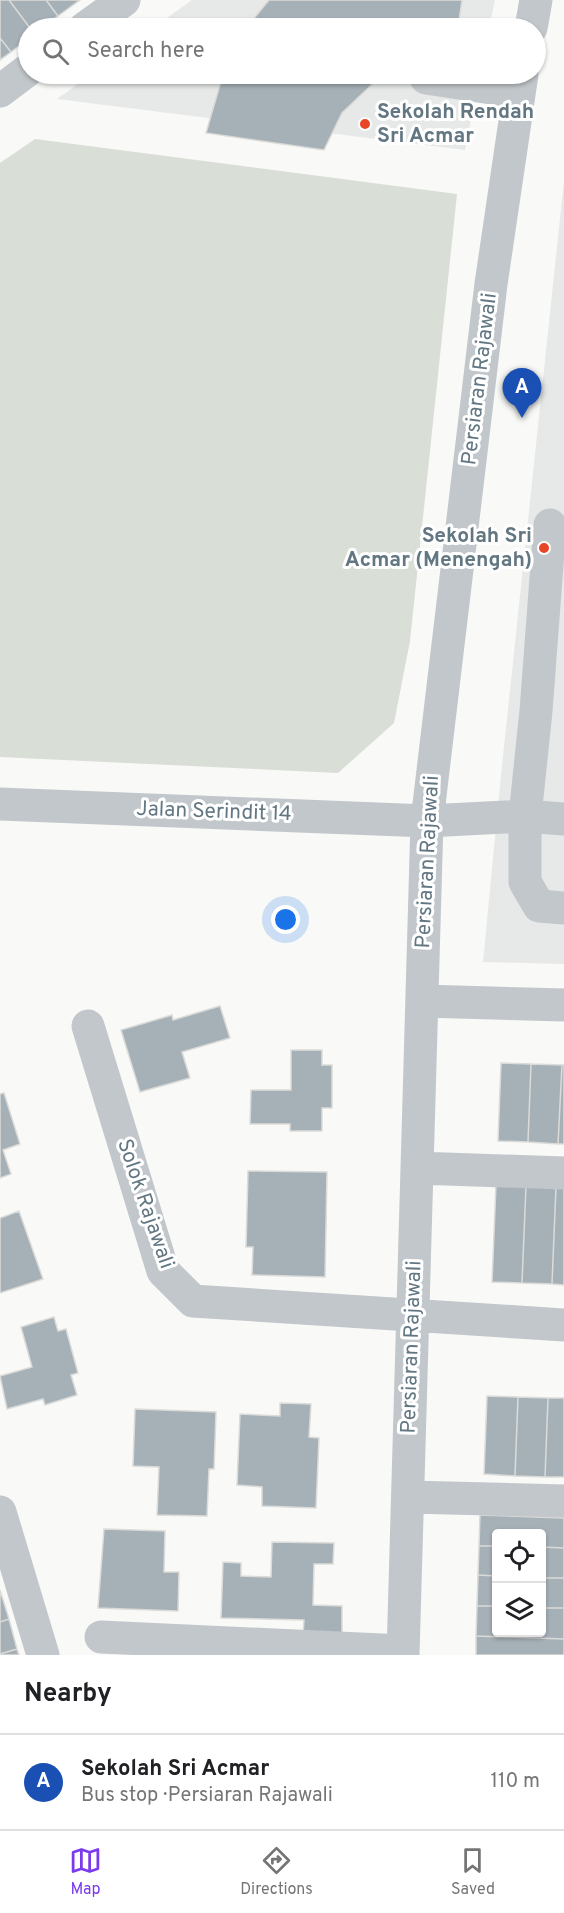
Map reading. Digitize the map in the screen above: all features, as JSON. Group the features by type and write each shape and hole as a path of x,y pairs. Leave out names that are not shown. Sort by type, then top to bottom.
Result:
{"street":[{"path":"99,18 124,0"},
{"path":"533,18 537,0"},
{"path":"0,91 18,78"},
{"name":"Persiaran Rajawali","path":"403,1653 427,821 491,284 520,84"},
{"path":"550,525 525,816 525,882 539,906 564,908"},
{"name":"Jalan Serindit 14","path":"0,804 427,821 525,816 564,819"},
{"path":"422,1000 564,1005"},
{"name":"Solok Rajawali","path":"88,1026 163,1271 193,1301 564,1325"},
{"path":"417,1168 564,1173"},
{"path":"408,1497 564,1501"},
{"path":"0,1512 43,1655"},
{"path":"101,1637 403,1653"}],"shaded area":[{"path":"192,0 495,0 491,18 167,18"},
{"name":"Sekolah Rendah Sri Acmar","path":"78,84 478,84 465,150 57,99"},
{"path":"35,139 457,194 410,641 394,723 338,773 0,757 0,163"},
{"name":"Sekolah Sri Acmar (Menengah)","path":"564,181 564,964 483,962 501,775"}],"building":[{"path":"0,0 9,0 22,18 18,18 18,47 11,52 0,38"},
{"path":"9,0 46,0 58,16 55,18 22,18"},
{"path":"46,0 80,0 58,16"},
{"path":"269,0 462,0 459,18 254,18"},
{"path":"0,38 11,52 0,60"},
{"path":"220,84 372,84 342,113 324,150 206,133"},
{"path":"220,1006 230,1038 182,1052 190,1078 140,1092 121,1030 172,1015 173,1020"},
{"path":"291,1050 322,1050 322,1065 332,1065 332,1108 322,1108 322,1131 290,1131 290,1124 250,1124 251,1090 291,1090"},
{"path":"501,1063 531,1064 528,1142 498,1141"},
{"path":"531,1064 562,1065 558,1144 528,1142"},
{"path":"562,1065 564,1065 564,1144 558,1144"},
{"path":"4,1093 20,1144 3,1150 11,1174 0,1178 0,1094"},
{"path":"248,1171 327,1172 325,1277 252,1275 253,1247 246,1247"},
{"path":"496,1185 526,1186 522,1283 492,1282"},
{"path":"526,1186 556,1187 552,1284 522,1283"},
{"path":"556,1187 564,1187 564,1285 552,1284"},
{"path":"19,1211 43,1279 0,1293 0,1218"},
{"path":"54,1317 58,1331 66,1329 78,1373 71,1375 77,1395 45,1405 43,1399 7,1409 0,1376 32,1367 21,1327"},
{"path":"487,1396 518,1397 515,1476 484,1474"},
{"path":"518,1397 548,1398 545,1477 515,1476"},
{"path":"548,1398 564,1398 564,1477 545,1477"},
{"path":"280,1403 311,1404 309,1437 319,1438 316,1508 262,1506 262,1487 237,1485 240,1414 280,1416"},
{"path":"135,1409 216,1412 214,1469 209,1469 207,1516 157,1515 159,1467 133,1466"},
{"path":"480,1515 564,1518 564,1548 546,1547 546,1529 492,1529 492,1546 479,1546"},
{"path":"104,1529 165,1531 164,1572 179,1572 178,1611 98,1608"},
{"path":"272,1542 334,1543 333,1564 314,1564 313,1605 342,1606 342,1635 303,1635 304,1620 221,1618 223,1562 241,1563 241,1576 271,1577"},
{"path":"479,1546 492,1546 492,1576 478,1575"},
{"path":"546,1547 564,1548 564,1578 546,1578"},
{"path":"478,1575 492,1576 492,1606 477,1606"},
{"path":"546,1578 564,1578 564,1608 546,1608"},
{"path":"0,1590 9,1619 0,1622"},
{"path":"477,1606 492,1606 492,1637 476,1636"},
{"path":"546,1608 564,1608 564,1639 505,1637 546,1637"},
{"path":"9,1619 17,1649 0,1654 0,1622"},
{"path":"476,1636 564,1639 564,1655 476,1655"},
{"path":"17,1649 19,1655 0,1655 0,1654"}],"place":[{"name":"Sekolah Rendah Sri Acmar","path":"365,124"},
{"name":"Sekolah Sri Acmar","path":"522,418"},
{"name":"Sekolah Sri Acmar (Menengah)","path":"544,548"}]}
